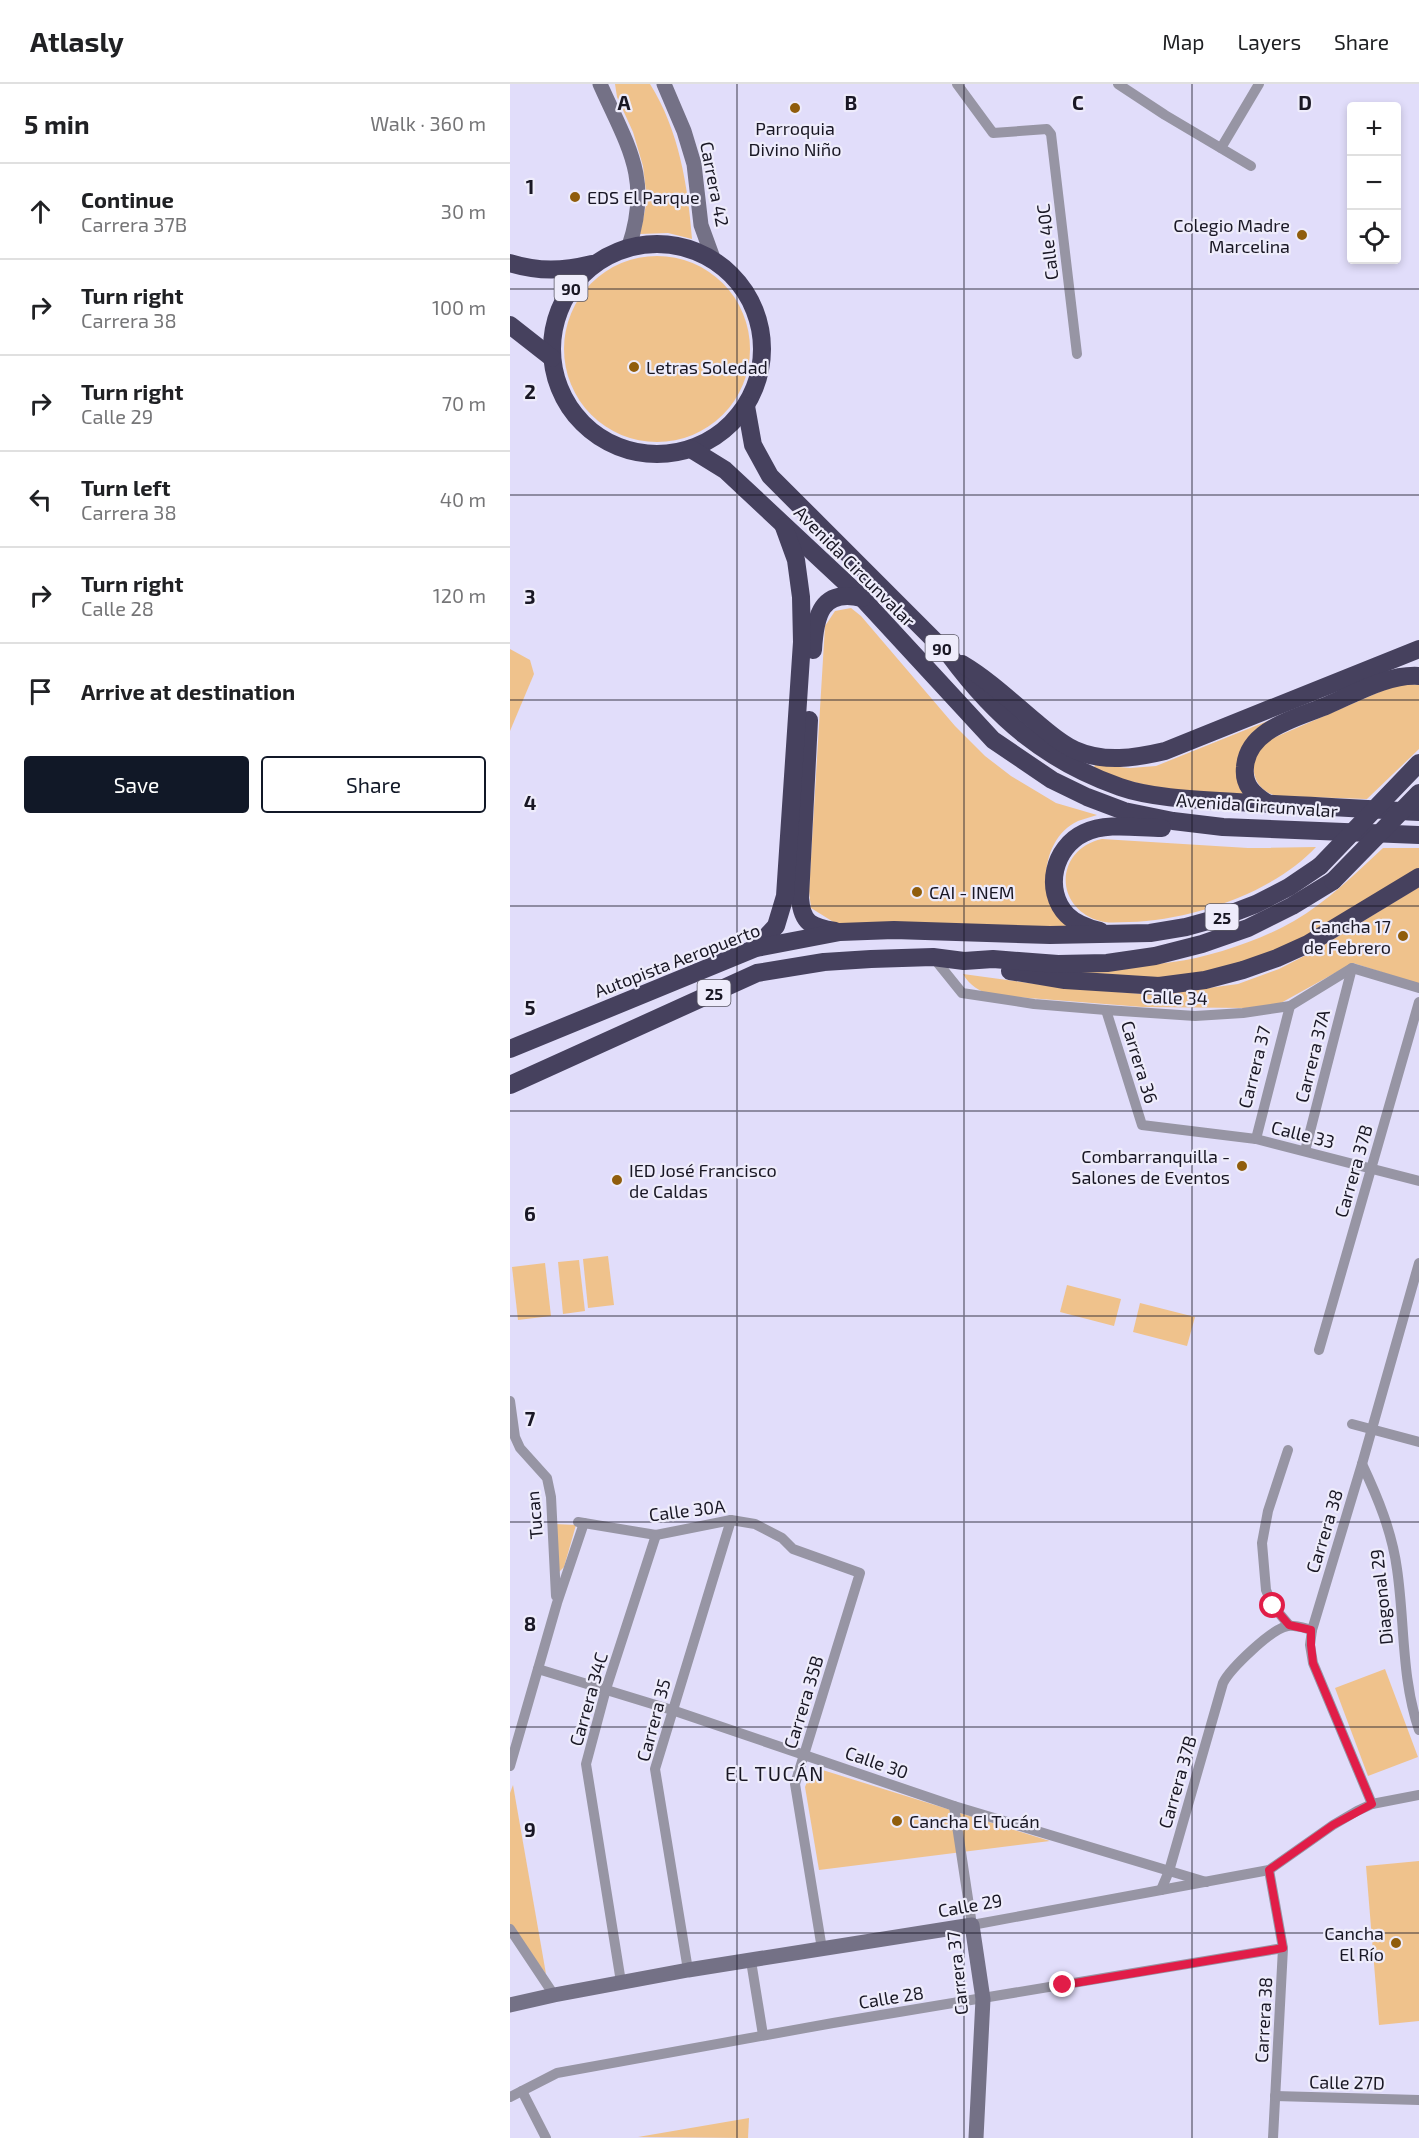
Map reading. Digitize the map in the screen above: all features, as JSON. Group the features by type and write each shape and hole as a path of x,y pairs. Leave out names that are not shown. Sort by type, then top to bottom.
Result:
{"highway":[{"name":"90","path":"651,243 672,244 693,249 712,258 729,271 743,287 760,325 761,367 746,406 722,432 691,449 668,454 644,454 621,448 600,438 581,423 567,404 557,382 552,358 552,337 561,306 578,278 605,256 629,246 651,243"},
{"name":"90","path":"510,263 547,271 567,270 594,263"},
{"path":"510,325 552,358"},
{"name":"Avenida Circunvalar","path":"746,406 753,445 770,476 950,656 974,689 1011,725 1045,751 1090,776 1123,788 1170,796 1419,812"},
{"name":"Avenida Circunvalar","path":"691,449 725,470 862,598 993,740 1043,774 1087,797 1124,812 1173,821 1223,827 1419,835"},
{"path":"756,948 776,926 785,896 802,642 801,597 796,560 782,523"},
{"path":"840,932 818,928 807,921 801,912 814,628 820,612 832,599 845,594 862,598"},
{"path":"950,656 976,672 1050,734 1074,750 1095,756 1116,758 1140,757 1165,751 1419,650"},
{"path":"1267,803 1251,791 1245,776 1248,751 1259,738 1277,727 1376,684 1403,677 1419,676"},
{"name":"Autopista Aeropuerto","path":"510,1049 756,948 840,932 894,930 1150,933 1186,927 1222,917 1256,904 1289,887 1320,866 1419,763"},
{"name":"25","path":"510,1085 758,973 824,962 933,957 964,961 993,959 1058,964 1107,963 1155,956 1202,944 1248,928 1292,906 1333,881 1419,793"},
{"path":"1113,934 1089,928 1073,920 1060,904 1053,878 1059,857 1068,844 1084,833 1105,828 1223,827"},
{"path":"964,961 1023,974 1111,984 1159,986 1205,980 1243,970 1308,944 1419,877"}],"street":[{"path":"600,84 634,160 639,185 636,225 629,246"},
{"name":"Carrera 42","path":"664,84 684,131 694,164 701,225 712,258"},
{"name":"Calle 40C","path":"957,84 993,133 1047,129 1051,134 1077,354"},
{"path":"1118,84 1251,166"},
{"path":"1221,148 1259,84"},
{"name":"Calle 34","path":"933,957 962,993 1034,1004 1195,1016 1243,1013 1290,1006 1352,968"},
{"path":"1352,968 1419,988"},
{"name":"Carrera 37A","path":"1305,1152 1352,968"},
{"name":"Carrera 37B","path":"1319,1350 1419,1002"},
{"name":"Carrera 37","path":"1256,1139 1290,1006"},
{"name":"Carrera 36","path":"1106,1010 1142,1125"},
{"name":"Calle 33","path":"1142,1125 1256,1139 1419,1181"},
{"name":"Carrera 38","path":"1372,1804 1313,1663 1311,1630 1362,1464 1419,1263"},
{"name":"Tucan","path":"510,1401 514,1437 520,1448 547,1478 557,1603"},
{"path":"1352,1424 1419,1442"},
{"path":"1288,1450 1268,1511 1262,1543 1266,1590 1273,1606 1289,1625 1311,1630"},
{"name":"Diagonal 29","path":"1362,1464 1378,1498 1395,1558 1405,1671 1410,1700 1419,1730"},
{"name":"Calle 30A","path":"557,1603 581,1523 656,1535 731,1520 755,1524 782,1538 793,1549 860,1573"},
{"name":"Carrera 35","path":"688,1970 655,1769 731,1520"},
{"name":"Carrera 34C","path":"621,1982 586,1764 606,1689 656,1535"},
{"name":"Carrera 35B","path":"822,1949 795,1784 860,1573"},
{"path":"510,1766 557,1603"},
{"name":"Carrera 37B","path":"1161,1890 1169,1871 1228,1672 1264,1640 1289,1625"},
{"name":"Calle 30","path":"538,1669 672,1710 954,1806 1206,1882"},
{"name":"Calle 29","path":"510,2005 688,1970 972,1925 1269,1870 1333,1825 1372,1804 1419,1795"},
{"name":"Carrera 37","path":"954,1806 983,1999 976,2138"},
{"name":"Carrera 38","path":"1269,1870 1283,1948 1273,2138"},
{"path":"510,1929 554,1995"},
{"name":"Calle 28","path":"510,2097 557,2073 763,2035 1283,1948"},
{"path":"751,1961 763,2035"},
{"path":"522,2091 546,2138"},
{"name":"Calle 27D","path":"1275,2096 1419,2100"}],"shaded area":[{"path":"615,84 650,84 660,102 675,139 685,179 692,239 668,233 640,234 647,200 643,166 633,132 617,97"},
{"path":"657,256 692,263 723,283 743,314 750,349 743,384 723,415 692,435 657,442 622,435 591,415 571,384 564,349 571,314 591,283 622,263"},
{"path":"851,608 861,616 955,726 985,756 1011,776 1056,803 1097,815 1078,821 1060,835 1054,844 1047,865 1046,877 1050,899 1067,927 835,923 811,908 809,891 825,626 835,611"},
{"path":"510,649 530,660 534,674 510,731"},
{"path":"1419,685 1419,749 1367,799 1277,796 1259,785 1254,772 1255,758 1269,740 1391,687"},
{"path":"1275,718 1245,744 1258,801 1150,786 1093,769 1095,765 1130,768 1156,766"},
{"path":"1102,839 1248,848 1316,847 1278,878 1230,901 1179,916 1109,922 1097,920 1083,913 1073,902 1067,890 1066,878 1069,865 1076,854 1087,845"},
{"path":"1383,848 1419,848 1419,870 1290,945 1223,970 1159,980 1007,966 1133,966 1188,960 1219,952 1267,935 1294,921 1341,887"},
{"path":"1419,887 1419,984 1353,963 1279,1004 1246,1008 1143,1007 992,995 975,988 963,974 1066,988 1157,995 1238,984 1279,969 1316,950"},
{"path":"608,1256 614,1305 588,1308 583,1259"},
{"path":"579,1260 585,1311 563,1314 558,1262"},
{"path":"545,1263 551,1316 518,1320 512,1267"},
{"path":"1067,1285 1121,1299 1114,1326 1060,1312"},
{"path":"1140,1303 1195,1317 1187,1346 1133,1332"},
{"path":"554,1524 576,1525 564,1567 558,1573"},
{"path":"1385,1669 1418,1757 1368,1776 1335,1688"},
{"path":"813,1767 1050,1841 819,1870 805,1787"},
{"path":"513,1785 546,1974 510,1924 510,1793"},
{"name":"Cancha El Río","path":"1419,1861 1419,2021 1379,2025 1366,1866"},
{"path":"749,2118 748,2138 638,2137"}],"place":[{"name":"Parroquia Divino Niño","path":"795,108"},
{"name":"EDS El Parque","path":"575,197"},
{"name":"Colegio Madre Marcelina","path":"1302,235"},
{"name":"Letras Soledad","path":"634,367"},
{"name":"CAI - INEM","path":"917,892"},
{"name":"Cancha 17 de Febrero","path":"1403,936"},
{"name":"Combarranquilla - Salones de Eventos","path":"1242,1166"},
{"name":"IED José Francisco de Caldas","path":"617,1180"},
{"name":"Cancha El Tucán","path":"897,1821"},
{"name":"Cancha El Río","path":"1396,1943"}],"district":[{"name":"EL TUCÁN","path":"775,1773"}],"route":[{"path":"1063,1985 1283,1948 1269,1870 1333,1825 1372,1804 1313,1663 1311,1630 1289,1625 1273,1606"}]}
